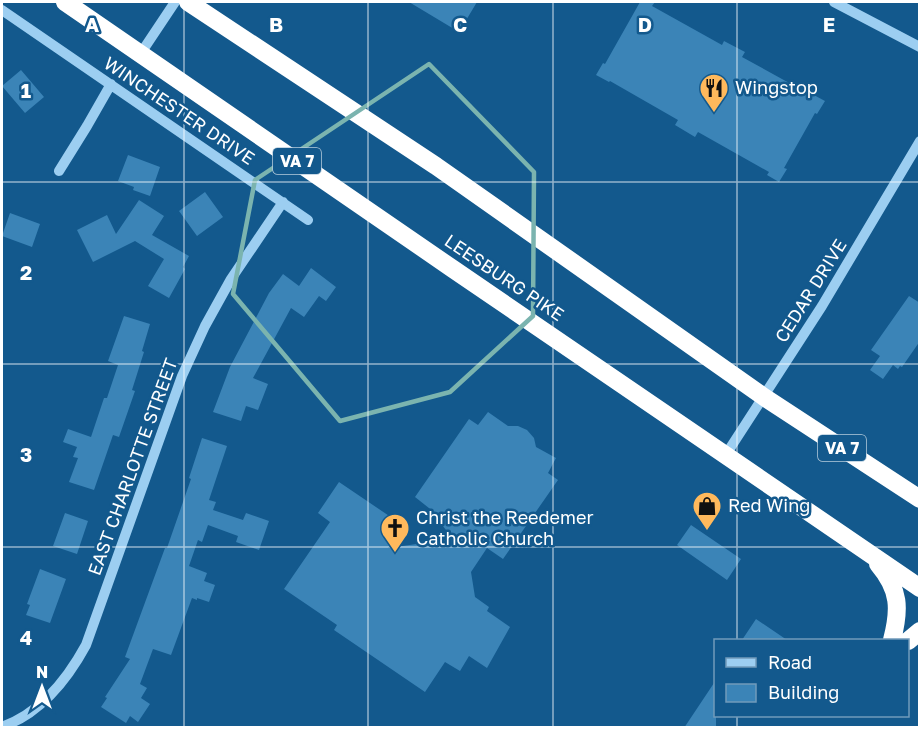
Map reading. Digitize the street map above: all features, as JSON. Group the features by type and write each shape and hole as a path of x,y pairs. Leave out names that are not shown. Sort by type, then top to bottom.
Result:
{"highway":[{"name":"LEESBURG PIKE","path":"65,2 920,588"},
{"name":"VA 7","path":"188,2 436,166 764,397 920,499"},
{"path":"872,556 887,575 895,591 898,613 892,639"}],"street":[{"path":"141,53 175,2"},
{"path":"834,2 920,47"},
{"name":"WINCHESTER DRIVE","path":"2,10 308,220"},
{"path":"58,171 111,84"},
{"name":"CEDAR DRIVE","path":"725,456 822,306 920,141"},
{"name":"EAST CHARLOTTE STREET","path":"2,727 26,715 42,703 57,689 78,660 86,645 182,376 205,326 231,279 283,202"}],"highlighted area":[{"path":"429,64 534,172 533,316 450,392 340,421 233,294 255,180"}],"building":[{"path":"409,2 477,2 459,32"},
{"path":"640,2 655,2 652,6 722,45 724,41 745,52 742,57 825,101 817,114 815,113 784,168 787,169 779,182 767,175 769,172 698,132 695,137 675,125 678,120 596,75 603,63 605,64"},
{"path":"21,70 44,97 25,113 2,86"},
{"path":"128,155 160,167 150,196 118,181"},
{"path":"205,192 223,217 197,236 179,211"},
{"path":"139,200 164,216 152,235 189,256 183,267 185,269 169,298 148,286 164,259 135,241 93,262 77,230 107,215 116,234"},
{"path":"10,213 40,224 32,247 2,236"},
{"path":"311,268 336,287 326,301 319,296 304,317 291,308 253,378 268,384 258,410 246,406 241,421 213,412 230,367 269,293 283,274 299,286"},
{"path":"909,296 920,303 920,341 902,367 898,369 893,365 883,379 870,370 880,356 871,350"},
{"path":"124,316 150,324 132,390 135,391 119,437 113,435 94,490 69,482 78,458 73,457 77,447 63,442 68,429 91,437 118,365 108,361"},
{"name":"Christ the Reedemer Catholic Church","path":"488,412 508,426 518,426 527,430 534,438 536,447 556,458 548,473 558,480 503,559 487,548 471,572 475,597 489,607 487,611 510,627 487,668 469,656 460,671 445,662 425,692 334,630 337,625 284,589 330,522 318,513 339,482 404,526 388,548 453,539 439,521 439,516 415,497 469,419 478,425"},
{"path":"202,438 227,446 209,500 216,502 213,510 243,520 246,513 269,521 259,550 236,542 238,536 208,525 202,542 198,540 189,566 207,573 204,581 215,585 209,602 192,598 171,655 153,649 140,684 147,688 141,698 150,704 138,722 130,716 126,723 101,707 130,659 125,657 165,548 167,548 191,479 189,478"},
{"path":"65,513 88,521 77,554 53,546"},
{"path":"691,525 741,559 727,580 677,545"},
{"path":"40,569 66,579 50,623 26,615 30,605 27,604"},
{"path":"756,619 786,639 743,639"},
{"path":"714,683 716,728 684,728"}],"place":[{"name":"Wingstop","path":"714,114"},
{"name":"Red Wing","path":"707,532"},
{"name":"Christ the Reedemer Catholic Church","path":"395,554"}]}
